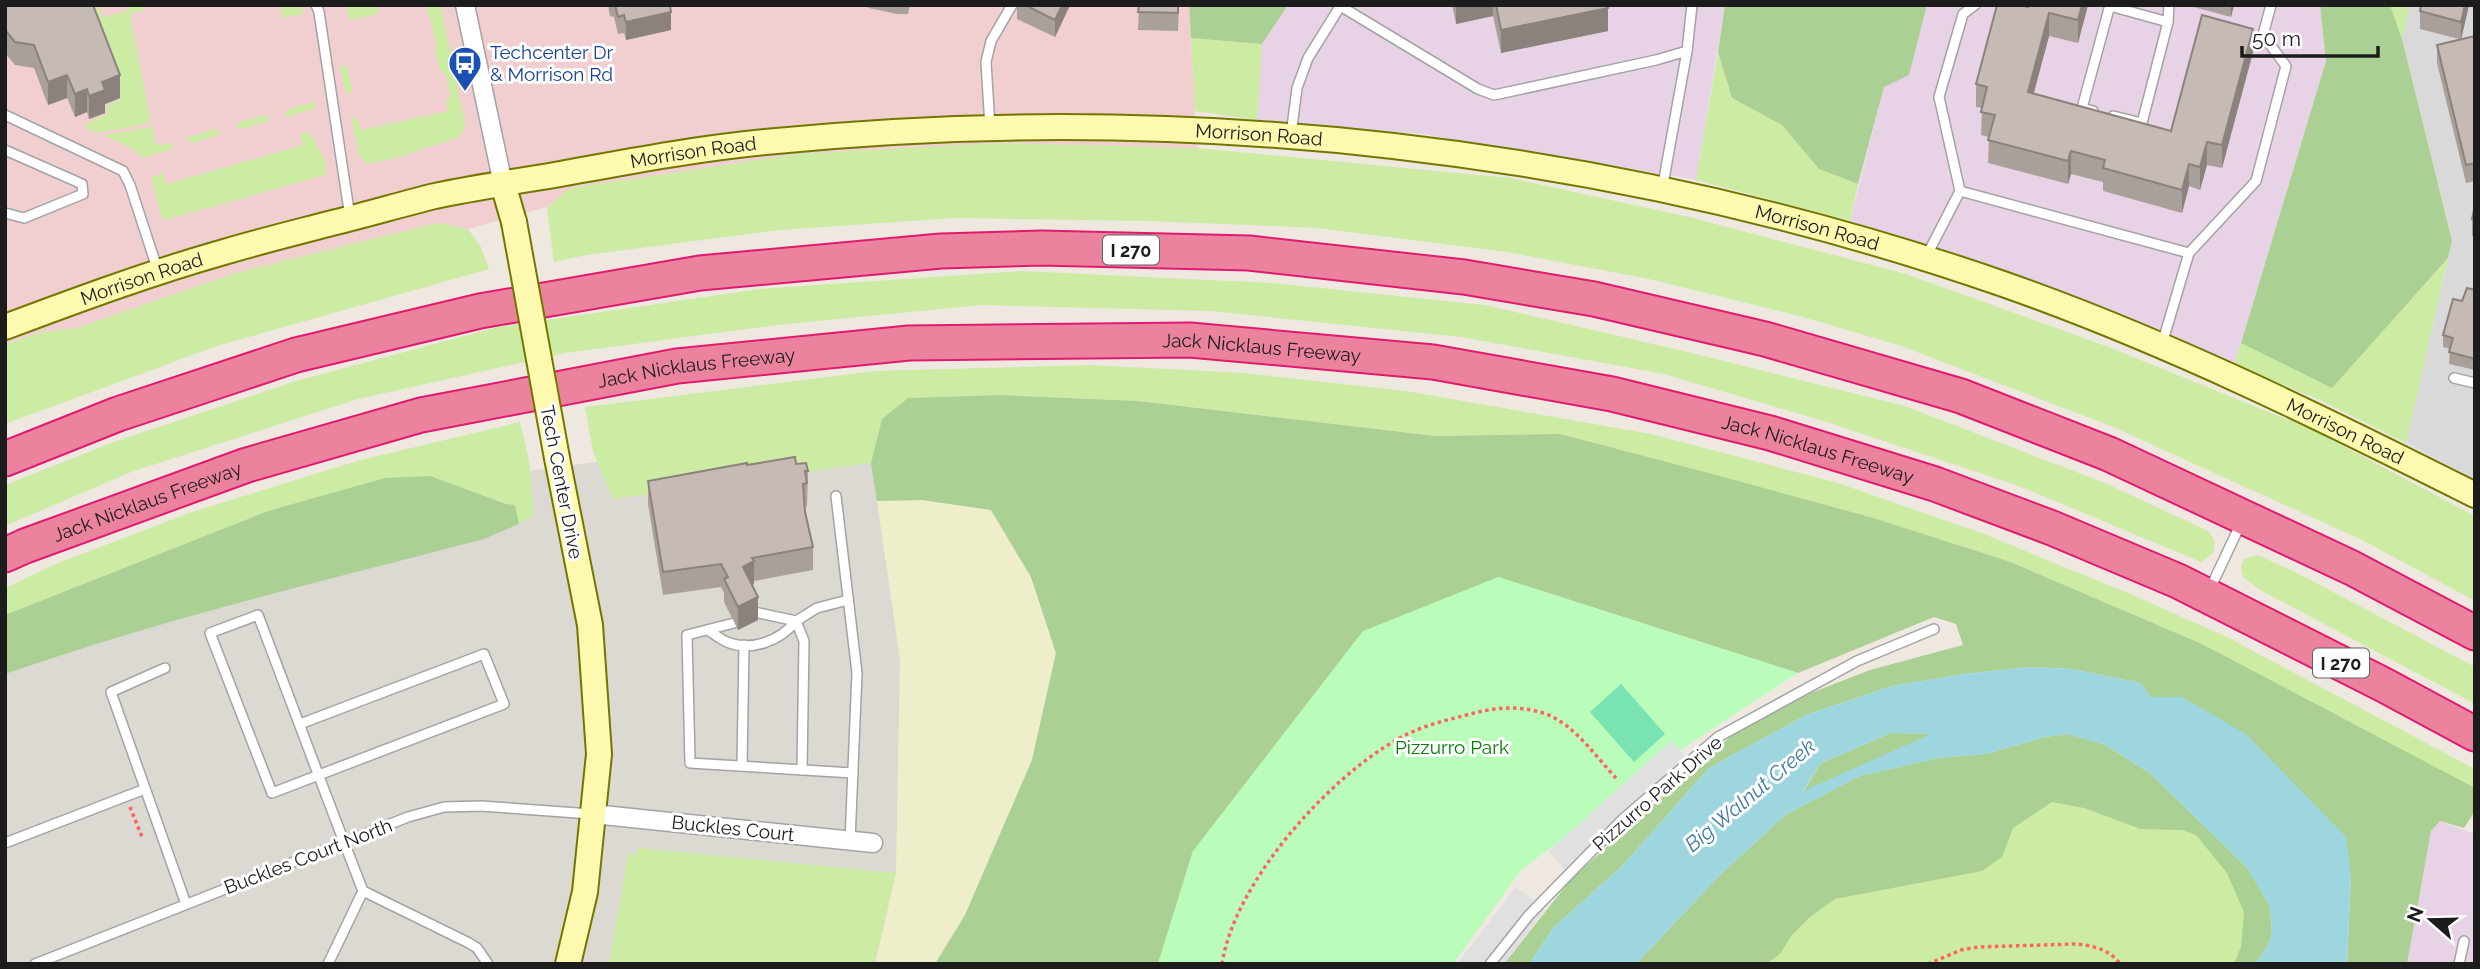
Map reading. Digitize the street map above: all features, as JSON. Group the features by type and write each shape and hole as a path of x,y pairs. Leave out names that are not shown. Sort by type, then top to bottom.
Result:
{"highway":[{"name":"I 270","path":"5,459 118,414 296,355 480,311 672,278 942,251 1041,248 1249,253 1464,277 1594,299 1765,339 1961,396 2109,454 2352,568 2475,634"},
{"name":"Jack Nicklaus Freeway","path":"5,555 247,465 421,415 677,366 909,343 1190,340 1433,362 1612,394 1770,433 1935,484 2052,528 2207,596 2475,734"}],"street":[{"name":"Tech Center Drive","path":"465,5 503,184 514,222 590,625 599,754 585,892 568,964"},
{"name":"Morrison Road","path":"5,327 159,272 350,218 435,196 671,153 765,142 908,131 1092,127 1212,131 1370,143 1506,161 1710,200 1869,242 2004,284 2161,345 2277,396 2474,494"},
{"name":"Buckles Court","path":"593,814 873,843"}],"lane":[{"path":"316,5 350,218"},
{"path":"990,129 986,62 991,41 1012,5"},
{"path":"1662,190 1688,51 1692,5"},
{"path":"1924,259 1960,191 1939,97 1963,14 1975,5"},
{"path":"2168,22 2110,5 2082,108 2142,123 2168,22 2169,5"},
{"path":"2161,345 2189,253 2256,181 2286,66 2263,36 2271,5"},
{"path":"1290,137 1297,88 1308,58 1341,6 1478,89 1494,94 1688,51"},
{"path":"5,116 123,171 159,272"},
{"path":"5,150 82,184 83,194 24,218 5,213"},
{"path":"1960,191 2189,253"},
{"path":"2454,378 2475,383"},
{"path":"836,496 857,673 850,841"},
{"path":"2207,596 2244,517"},
{"path":"708,630 727,642 744,645 774,640 787,633 796,621 817,608 849,600"},
{"path":"754,612 796,621"},
{"path":"300,724 484,654 504,705 319,775 272,793 210,633 258,615 300,724 319,775 343,842 363,891 469,943 477,948 488,964"},
{"path":"796,621 804,641 802,770"},
{"path":"734,623 687,635 690,763 853,773"},
{"name":"Pizzurro Park Drive","path":"1490,964 1529,915 1624,818 1718,737 1857,661 1934,629"},
{"path":"742,766 744,645"},
{"path":"165,668 111,692 186,904"},
{"path":"5,843 145,789"},
{"name":"Buckles Court North","path":"36,964 343,842 408,817 444,807 481,806 593,814"},
{"path":"328,964 363,891"},
{"path":"2459,964 2464,941"}],"path":[{"path":"1222,964 1231,931 1241,910 1280,847 1332,788 1373,754 1399,738 1448,719 1501,707 1530,710 1559,721 1616,778"},
{"path":"130,807 142,838"},
{"path":"1928,964 1961,950 1978,947 2074,944 2088,945 2104,951 2120,964"}],"shaded area":[{"path":"5,5 1189,5 1197,148 997,143 797,154 572,188 547,207 468,229 437,223 77,328 42,332 5,344"},
{"path":"1288,5 1725,5 1696,180 1422,134 1257,120 1262,44"},
{"path":"1927,5 2320,5 2326,61 2234,365 2119,314 1850,221 1884,87 1909,74"},
{"path":"2410,5 2475,5 2475,479 2406,443 2452,241 2402,39"},
{"path":"833,430 1224,445 981,964 5,964 5,638 425,485"},
{"path":"1671,741 1695,767 1572,878 1549,851"},
{"path":"2439,821 2475,834 2475,964 2407,964 2431,831"},
{"path":"1516,887 1545,910 1504,964 1457,964"}],"green space":[{"path":"85,5 98,5 102,17 128,11 127,5 145,5 146,9 130,14 151,123 97,133 85,128 89,122 107,114 106,106 121,99"},
{"path":"280,5 300,5 304,14 283,18"},
{"path":"346,5 377,5 378,14 350,20"},
{"path":"426,5 441,5 465,124 463,132 457,138 389,160 366,164 359,156 351,117 357,118 361,130 448,111 446,101 450,95 445,73 441,72 437,61 436,42"},
{"path":"1189,5 1288,5 1262,44 1191,38"},
{"path":"1725,5 1927,5 1909,75 1884,87 1858,184 1819,169 1782,125 1732,98 1718,52"},
{"path":"2320,5 2390,5 2402,39 2452,241 2448,258 2332,388 2241,343 2326,61"},
{"path":"2390,5 2410,5 2402,39"},
{"path":"1191,38 1262,44 1257,120 1195,111"},
{"path":"1718,52 1732,98 1782,125 1819,169 1858,184 1850,221 1696,180"},
{"path":"342,65 347,66 353,91 349,94 345,92 340,69"},
{"path":"313,102 316,104 315,108 290,116 284,114 288,109"},
{"path":"266,115 269,117 267,121 242,129 237,127 240,122"},
{"path":"152,127 156,145 171,143 173,146 170,150 143,158 131,148 103,135"},
{"path":"217,129 220,131 218,135 193,143 188,141 191,136"},
{"path":"309,131 326,162 325,175 165,220 161,215 151,178 163,173 166,184 303,145 300,135"},
{"path":"997,143 1197,148 1510,178 1689,217 1906,274 2106,346 2311,429 2475,516 2475,601 2362,540 2111,426 1901,346 1803,317 1649,279 1507,252 1318,228 1148,221 954,218 780,230 586,255 554,262 547,207 571,188 797,154"},
{"path":"437,223 468,229 481,247 489,269 217,346 5,424 5,344 42,332 77,328 232,274"},
{"path":"2448,258 2406,443 2320,400 2234,365 2241,343 2332,387"},
{"path":"1022,271 1272,283 1485,305 1692,353 1905,406 2105,483 2208,531 2215,541 2213,553 2201,562 2019,486 1830,423 1664,374 1461,337 1211,311 982,305 777,325 565,353 358,399 131,472 5,526 5,485 114,442 296,381 498,327 760,289"},
{"path":"1091,365 1244,373 1406,391 1651,434 1838,483 1984,534 2227,637 2475,769 2475,790 2202,644 2008,561 1870,517 1560,434 1436,436 1138,401 1000,395 908,398 882,419 871,463 613,499 593,451 585,407 874,371"},
{"path":"1000,395 1138,401 1436,436 1560,434 1870,517 2008,561 2202,644 2475,788 2475,811 2464,828 2440,821 2431,831 2407,964 2347,964 2351,875 2182,697 2151,697 2141,683 2071,669 2030,667 1964,674 1892,686 1806,715 1709,768 1622,866 1553,928 1529,964 1504,964 1572,878 1738,730 1811,693 1870,670 1963,645 1956,624 1934,617 1798,673 1498,577 1193,851 1158,964 935,964 965,915 1032,760 1056,653 1031,577 991,510 922,500 877,501 871,463 882,419 908,398"},
{"path":"520,422 529,460 534,515 519,524 515,505 430,476 268,511 5,615 5,588 58,563 192,512 357,461"},
{"path":"430,476 515,505 519,524 484,539 183,618 5,674 5,615 268,511 385,478"},
{"path":"922,500 991,510 1031,577 1056,653 1032,760 965,915 935,964 875,964 896,873 900,660 877,501"},
{"path":"2258,555 2475,667 2475,704 2260,590 2243,577 2241,566 2244,559"},
{"name":"Pizzurro Park","path":"1498,577 1798,673 1689,744 1522,869 1453,964 1158,964 1193,851 1363,631"},
{"path":"1621,684 1665,734 1634,762 1590,712"},
{"path":"1893,722 2272,847 2248,964 1641,964"},
{"path":"1891,733 1933,734 1803,792 1821,763"},
{"path":"2068,734 2104,744 2151,774 2247,868 2270,906 2272,933 2267,947 2255,964 2234,964 2241,947 2244,912 2227,873 2196,835 2182,830 2141,829 2084,808 2052,802 2013,828 2002,857 1982,871 1835,899 1810,917 1791,936 1781,953 1766,964 1636,964 1718,877 1785,815 1860,776 1939,758 1986,754 2044,737"},
{"path":"638,848 896,873 874,964 609,964 628,854 637,854"}],"water":[{"name":"Big Walnut Creek","path":"2030,667 2071,669 2141,683 2151,697 2182,697 2246,734 2346,837 2351,875 2347,964 2255,964 2267,947 2272,933 2270,906 2247,868 2151,774 2104,744 2067,734 2044,737 1986,754 1939,758 1860,776 1785,815 1718,877 1636,964 1529,964 1553,928 1622,866 1709,768 1806,715 1892,686","holes":["1891,733 1931,734 1803,791 1821,763"]}],"building":[{"path":"5,5 93,5 120,75 102,82 105,90 89,96 87,89 75,94 67,75 48,82 34,45 15,42 5,30"},
{"path":"615,5 670,5 671,12 626,22 624,15 618,17"},
{"path":"1025,5 1062,5 1055,20"},
{"path":"1139,5 1178,5 1178,13 1138,12"},
{"path":"1496,5 1607,5 1608,8 1501,30"},
{"path":"1997,5 2082,5 2078,20 2049,13 2028,92 2171,131 2202,15 2253,29 2222,145 2207,142 2200,167 2189,164 2182,190 2103,168 2105,160 2071,151 2068,161 1988,140 1995,115 1981,112 1987,87 1976,84"},
{"path":"2421,5 2465,5 2461,22 2420,11"},
{"path":"2475,36 2475,163 2466,165 2437,45"},
{"path":"2467,288 2475,290 2475,359 2449,352 2453,338 2443,335 2453,299 2462,301"},
{"path":"795,457 796,464 806,463 808,471 805,471 807,483 803,484 805,512 813,547 752,558 754,561 743,567 758,597 738,607 724,579 728,577 721,564 663,572 648,481"}],"place":[{"name":"Techcenter Dr & Morrison Rd","path":"465,93"}]}
